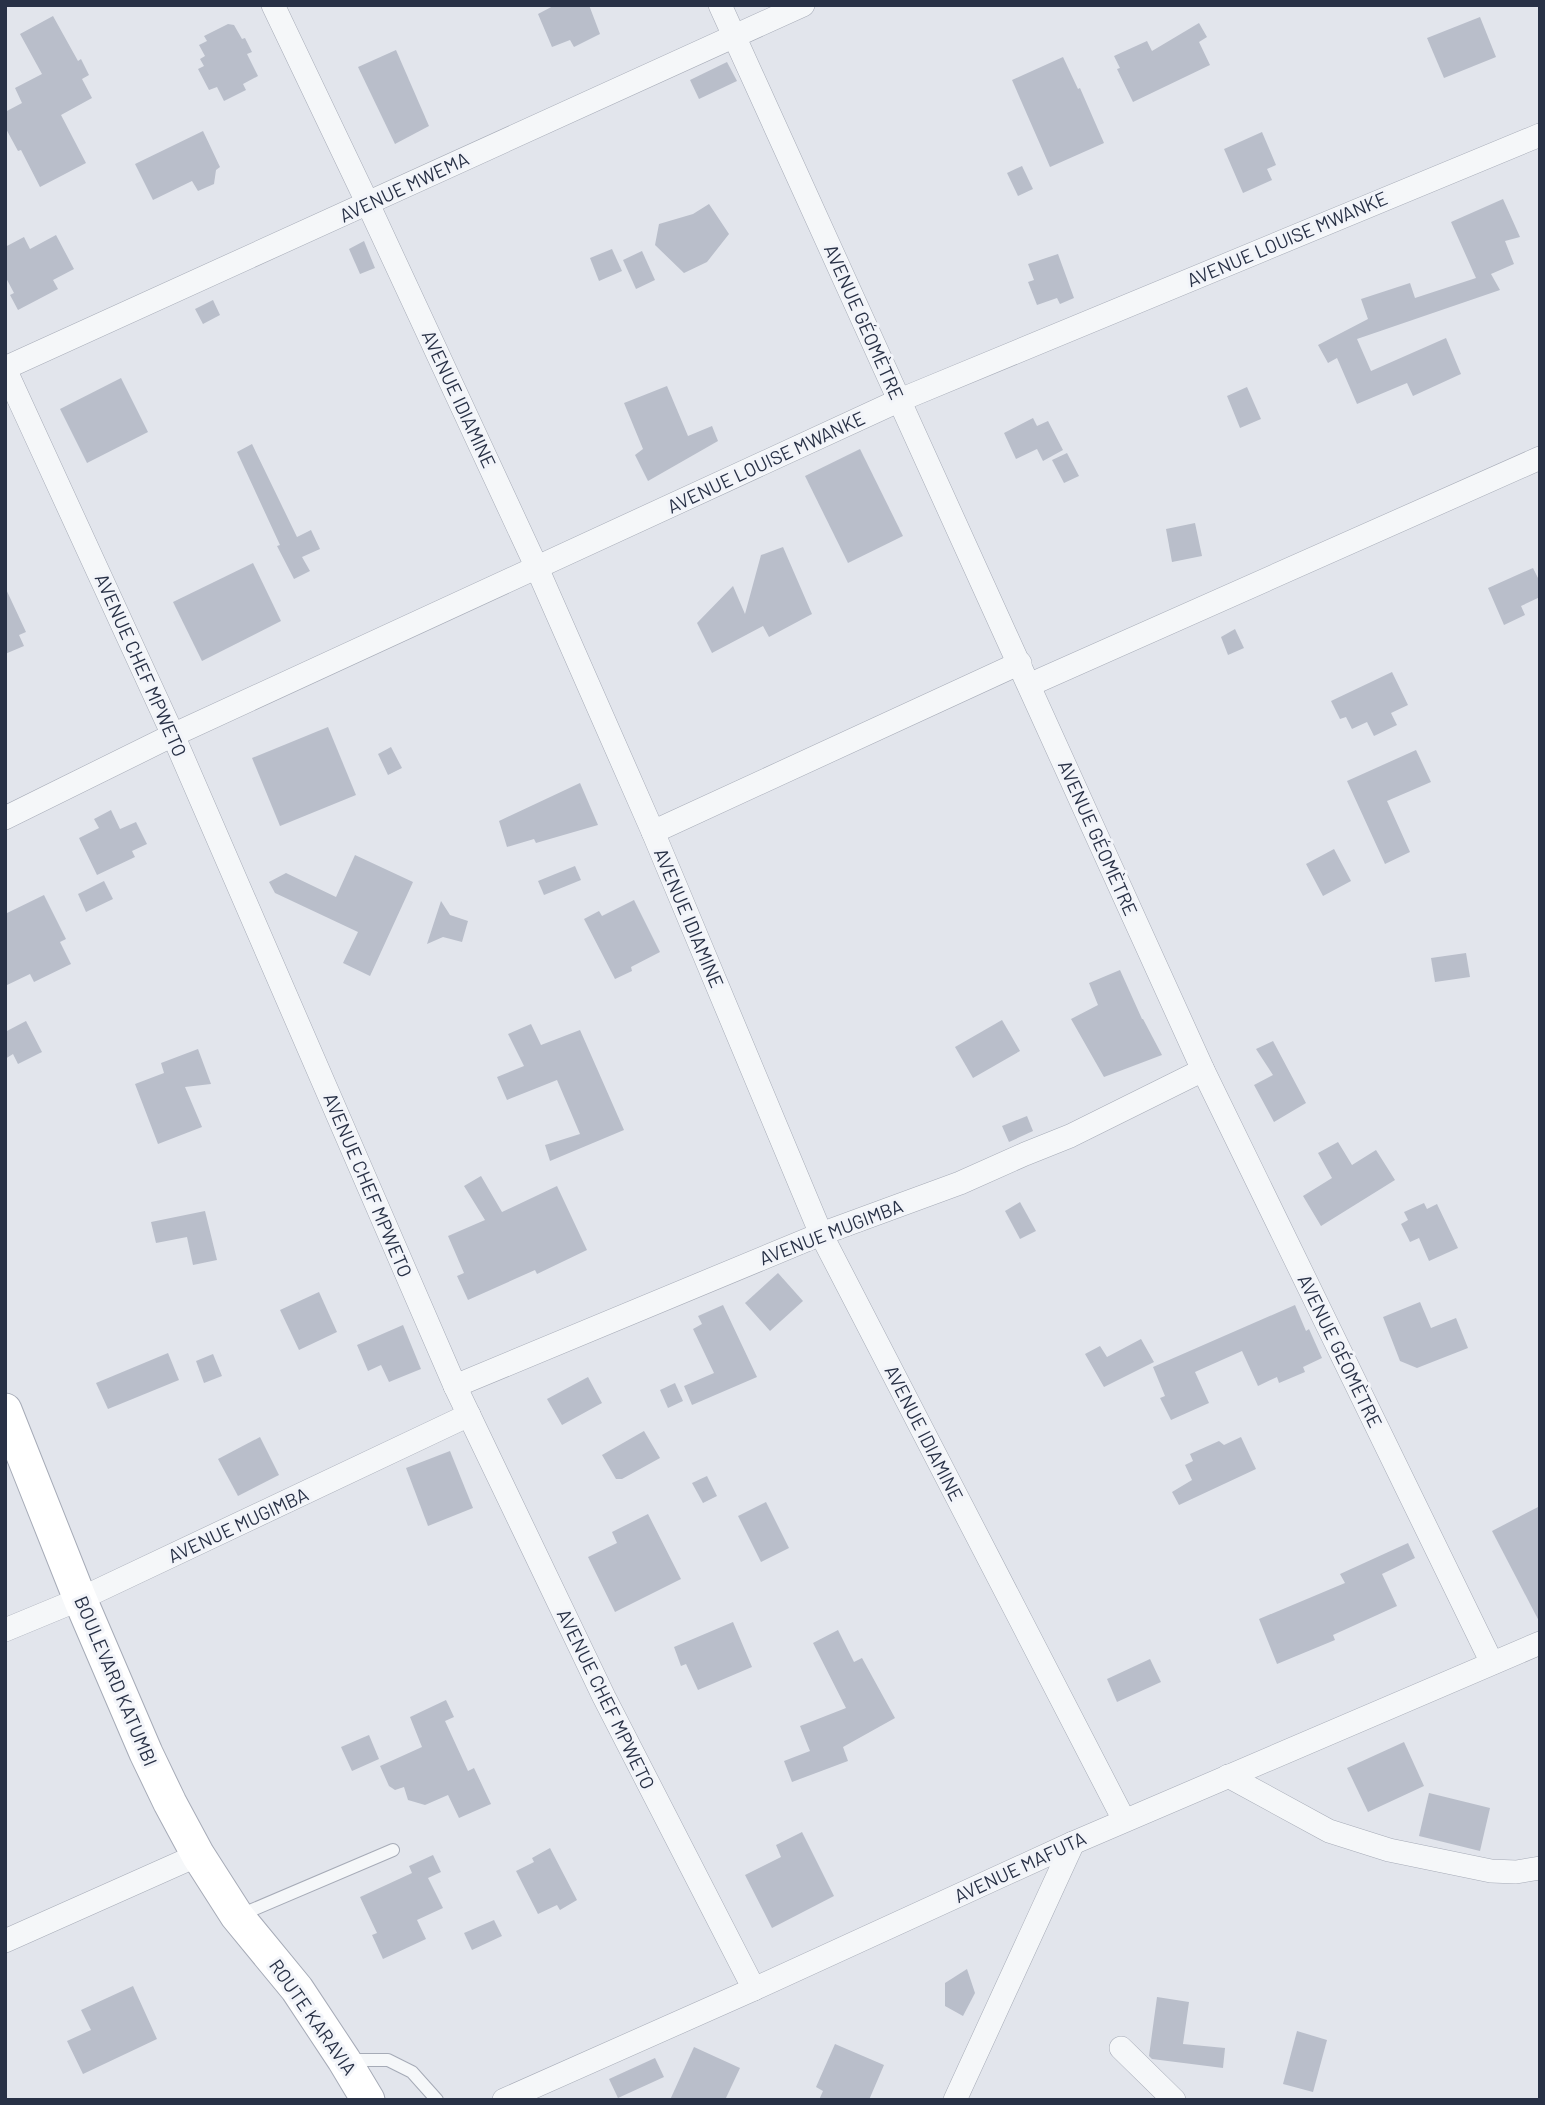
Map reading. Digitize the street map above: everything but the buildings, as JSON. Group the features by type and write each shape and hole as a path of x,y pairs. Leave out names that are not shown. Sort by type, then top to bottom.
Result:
{"street":[{"name":"AVENUE IDIAMINE","path":"273,5 537,568 653,832 821,1234 1124,1820"},
{"name":"AVENUE GÉOMÈTRE","path":"720,5 1203,1070 1492,1663"},
{"name":"AVENUE MWEMA","path":"5,369 803,5"},
{"name":"AVENUE LOUISE MWANKE","path":"5,818 173,735 900,400 1540,135"},
{"name":"AVENUE CHEF MPWETO","path":"5,369 173,735 469,1415 604,1697 754,1989"},
{"path":"1029,685 1540,458"},
{"path":"653,832 1020,663"},
{"name":"AVENUE MUGIMBA","path":"456,1386 821,1234 960,1183 1070,1136 1203,1070"},
{"name":"BOULEVARD KATUMBI","path":"5,1410 80,1599 146,1753 198,1855 246,1926"},
{"name":"AVENUE MUGIMBA","path":"5,1630 80,1599 469,1415"},
{"name":"AVENUE MAFUTA","path":"504,2100 1124,1820 1540,1643"},
{"path":"1228,1776 1329,1831 1390,1850 1491,1871 1516,1872 1540,1868"},
{"path":"955,2100 1073,1843"},
{"path":"5,1941 198,1855"},
{"name":"ROUTE KARAVIA","path":"246,1926 297,1989 368,2100"},
{"path":"1121,2048 1174,2100"}],"lane":[{"path":"246,1926 393,1850"},
{"path":"344,2060 388,2060 412,2072 437,2100"}]}
